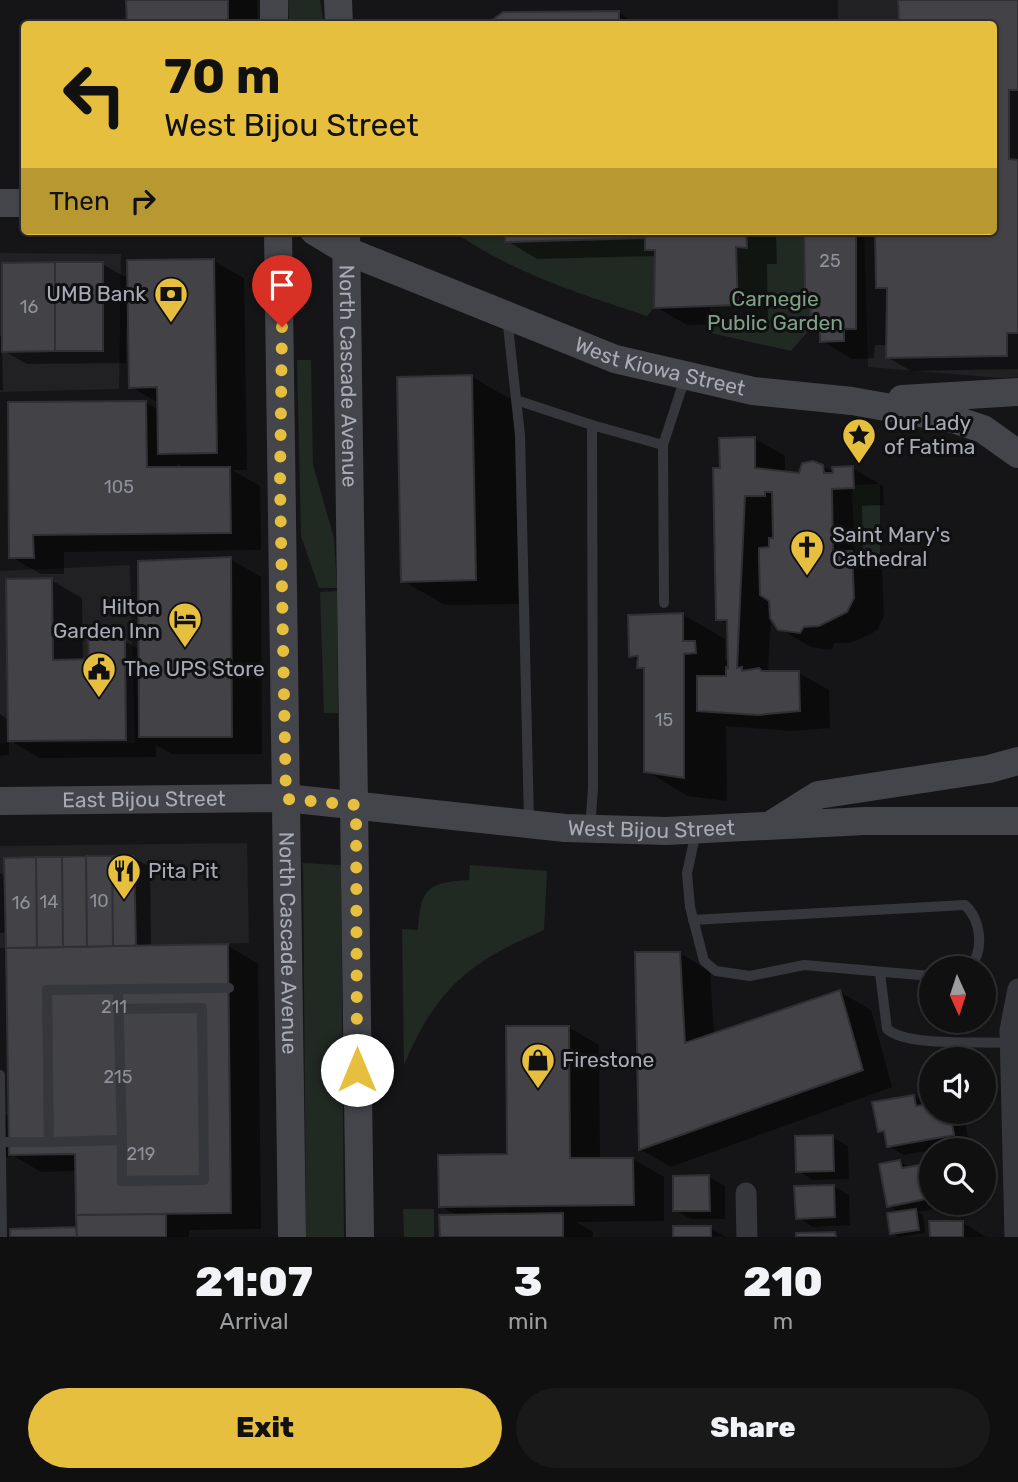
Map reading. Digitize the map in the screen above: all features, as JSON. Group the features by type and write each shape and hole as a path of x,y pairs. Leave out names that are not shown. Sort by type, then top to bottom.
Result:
{"main road":[{"path":"274,0 274,21"},
{"path":"338,0 339,21"},
{"path":"0,203 21,203"},
{"name":"North Cascade Avenue","path":"278,235 292,1237"},
{"name":"West Kiowa Street","path":"327,235 346,241 507,317 615,359 753,391 852,401 953,419 983,429 1018,454"},
{"name":"North Cascade Avenue","path":"346,241 360,1237"},
{"path":"852,401 1018,393"},
{"path":"772,824 818,795 989,769 1018,761"},
{"name":"East Bijou Street","path":"0,800 286,799"},
{"name":"West Bijou Street","path":"286,799 590,830 697,829 772,824 1018,821"}],"street":[{"path":"1015,1237 1010,1043 1018,989"},
{"path":"746,1193 747,1237"}],"lane":[{"path":"507,317 520,435 529,825"},
{"path":"664,603 663,445 686,375"},
{"path":"516,400 663,445"},
{"path":"590,830 592,425"},
{"path":"697,829 687,873 693,920 704,961 716,971 750,975 804,965 919,975"},
{"path":"693,920 965,905 976,914 979,929 974,956"},
{"path":"880,973 887,1029 892,1034 924,1040 1010,1043"},
{"path":"50,1142 47,990 229,988"},
{"path":"118,989 118,1009 122,1140 122,1181 204,1180 202,1008 118,1009"},
{"path":"0,1075 2,1237"},
{"path":"1,1142 122,1140"}],"shaded area":[{"path":"838,0 1018,0 1018,377 1000,378 868,367 864,235 997,235 997,21 838,21"},
{"path":"0,253 121,254 119,389 0,392"},
{"path":"130,565 135,743 0,743 0,571"},
{"path":"247,843 249,943 0,948 0,846"}],"green space":[{"path":"288,0 320,0 324,21 289,21"},
{"path":"459,235 505,235 506,242 645,238 645,250 655,250 654,308 647,316 522,270"},
{"name":"Carnegie Public Garden","path":"746,235 804,235 805,292 811,292 810,329 791,351 711,333 710,307 738,305 736,247 747,247"},
{"path":"297,360 311,360 313,465 334,538 337,588 319,588 301,536"},
{"path":"880,484 880,554 855,554 852,491 855,485"},
{"path":"337,591 338,713 324,713 320,592"},
{"path":"303,863 341,865 344,1237 306,1237"},
{"path":"470,865 547,871 544,930 495,954 458,981 429,1016 404,1065 402,929 418,930 421,906 428,891 443,883 469,880"},
{"path":"403,1209 434,1209 434,1237 404,1237"}],"building":[{"path":"126,0 228,0 228,21 127,21"},
{"path":"898,0 1018,0 1018,90 1009,90 1009,159 1018,160 1018,333 1007,333 1007,356 886,358 887,288 876,288 875,235 997,235 997,21 899,21"},
{"path":"619,11 619,21 491,21 503,12"},
{"path":"505,235 746,235 747,248 736,247 738,305 654,308 655,250 645,250 645,238 505,242"},
{"path":"804,235 856,235 856,329 844,329 844,341 820,342 820,329 810,329 811,292 805,292"},
{"name":"UMB Bank","path":"214,259 217,453 158,454 157,387 129,388 127,260"},
{"path":"55,262 55,351 2,352 2,263"},
{"path":"55,262 103,262 103,351 55,351"},
{"path":"472,375 476,580 401,582 397,377"},
{"path":"146,401 147,467 230,467 231,533 33,535 34,558 9,558 8,402"},
{"name":"Saint Mary's Cathedral","path":"755,437 755,468 799,473 802,463 813,461 823,465 824,473 833,473 832,467 853,466 854,488 832,489 833,551 852,551 854,598 847,612 819,626 804,627 800,633 778,630 770,618 769,601 760,595 759,548 769,547 769,538 773,538 772,492 765,492 765,496 745,496 737,668 742,667 742,671 759,668 762,671 799,671 800,711 758,715 697,711 697,676 726,676 726,667 728,668 727,620 716,620 713,468 720,468 719,438"},
{"name":"Hilton Garden Inn","path":"231,557 232,737 139,737 138,561"},
{"path":"52,578 53,660 89,659 88,640 125,639 126,740 8,741 6,579"},
{"path":"683,613 683,641 695,641 696,653 684,654 684,778 644,772 644,668 637,668 638,656 629,657 628,615"},
{"path":"86,856 87,947 63,947 62,857"},
{"path":"86,856 112,856 113,946 87,947"},
{"name":"Pita Pit","path":"112,856 134,856 136,946 113,946"},
{"path":"36,857 62,857 63,947 37,948"},
{"path":"36,857 37,948 6,948 4,858"},
{"path":"228,944 231,1213 76,1215 75,1154 9,1155 6,948"},
{"path":"635,952 680,952 685,1043 840,990 863,1070 639,1150"},
{"name":"Firestone","path":"506,1026 569,1026 570,1158 633,1158 634,1205 439,1207 438,1155 507,1154"},
{"path":"914,1095 916,1106 919,1106 919,1124 952,1124 954,1135 919,1138 919,1141 887,1147 884,1131 878,1132 872,1102"},
{"path":"833,1135 834,1171 796,1172 795,1136"},
{"path":"900,1160 902,1168 919,1165 919,1200 887,1207 879,1164"},
{"path":"709,1175 710,1211 673,1211 673,1176"},
{"path":"834,1185 835,1217 796,1219 794,1186"},
{"path":"916,1209 919,1230 890,1234 887,1213"},
{"path":"563,1213 563,1237 440,1237 439,1215"},
{"path":"166,1214 166,1237 77,1237 76,1215"},
{"path":"929,1221 963,1221 963,1237 930,1237"},
{"path":"673,1226 711,1226 711,1237 673,1237"},
{"path":"76,1227 77,1237 10,1237 10,1229"},
{"path":"835,1232 836,1237 796,1237 796,1233"}],"place":[{"name":"UMB Bank","path":"171,324"},
{"name":"Our Lady of Fatima","path":"859,465"},
{"name":"Saint Mary's Cathedral","path":"807,577"},
{"name":"Hilton Garden Inn","path":"185,649"},
{"name":"The UPS Store","path":"99,699"},
{"name":"Pita Pit","path":"124,901"},
{"name":"Firestone","path":"538,1090"}],"route":[{"path":"282,327 280,484 286,799 356,805 357,1070"}]}
